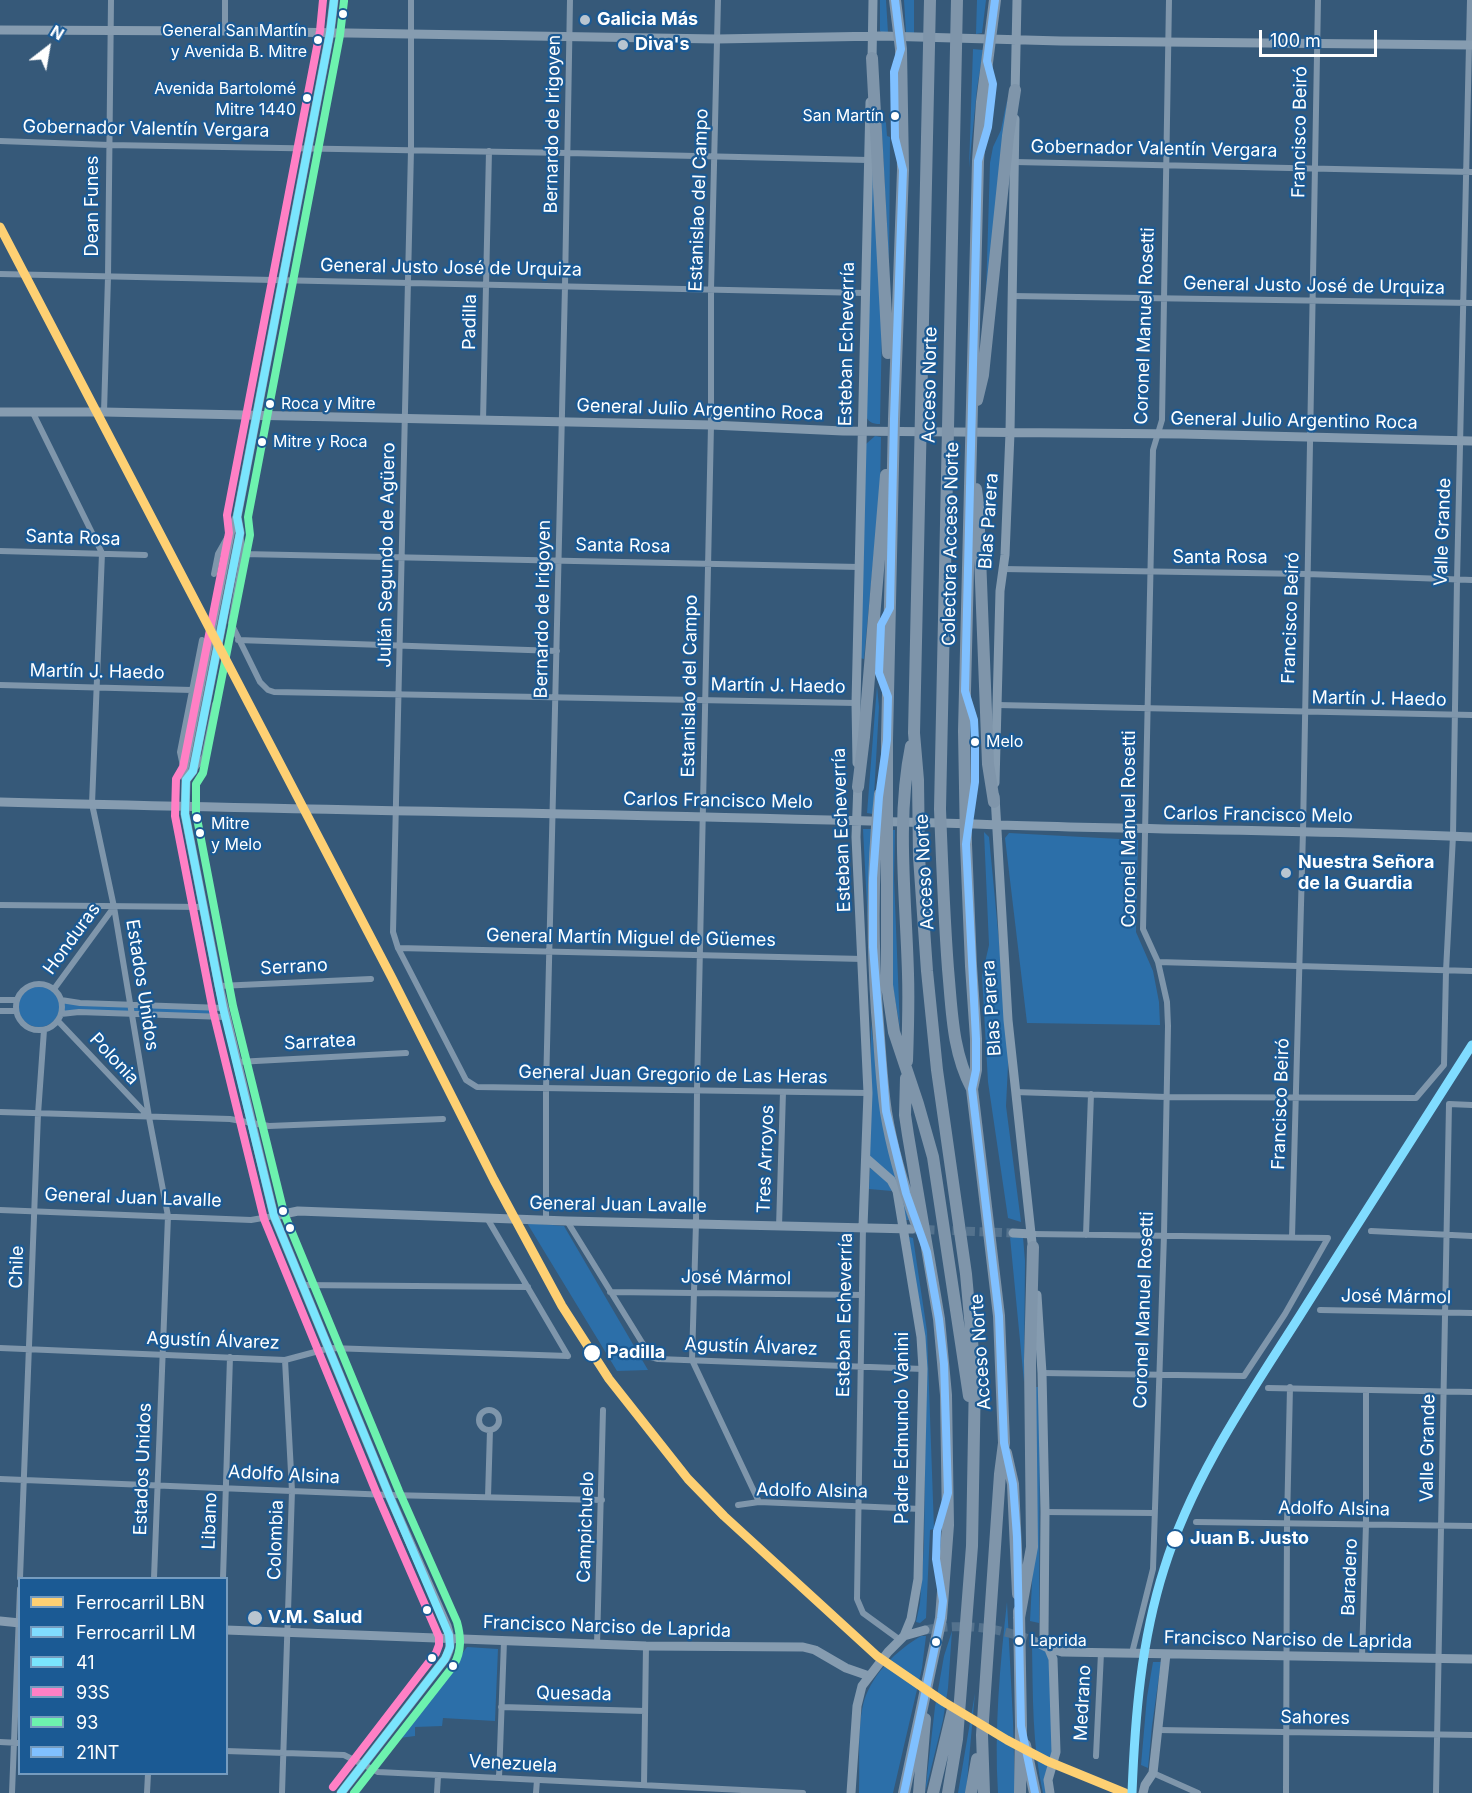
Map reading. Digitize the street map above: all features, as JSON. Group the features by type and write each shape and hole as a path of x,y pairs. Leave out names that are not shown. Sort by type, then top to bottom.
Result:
{"highway":[{"path":"895,0 900,49 903,170 893,426 887,740 887,986 894,1032 933,1157 974,1433"},
{"name":"Acceso Norte","path":"930,0 914,733 927,971 937,1070 971,1321 975,1374 972,1546 961,1675"},
{"name":"Acceso Norte","path":"957,0 940,809 942,882 954,1039 964,1073 972,1089 999,1316 1004,1443 982,1735"},
{"name":"Colectora Acceso Norte","path":"972,1089 976,1070 976,1039 966,844 964,731 978,161 982,102 995,0"},
{"path":"858,787 883,494 893,426 872,58"},
{"path":"971,424 983,375 1008,136 1015,90"},
{"path":"971,453 978,504 988,764 994,802"},
{"path":"904,1793 941,1618 948,1526 946,1395 939,1319 905,1115 909,1002 903,861 904,779 914,733"},
{"path":"887,740 879,797 873,901 873,947 883,1091 889,1131 906,1193 927,1252"},
{"path":"1019,1622 1032,1547 1030,1351 1033,1247"},
{"path":"1004,1443 1014,1494 1017,1537 1020,1793"},
{"path":"933,1793 961,1675"},
{"path":"948,1793 957,1739 961,1675"},
{"path":"919,1793 926,1694"},
{"path":"1021,1726 1035,1793"},
{"path":"982,1735 986,1793"},
{"path":"971,1793 982,1735"}],"street":[{"name":"Dean Funes","path":"104,412 111,0"},
{"path":"225,0 225,31"},
{"path":"334,0 330,33 186,780 184,806 224,1012 274,1216 389,1495 451,1638 450,1649 445,1659 341,1793"},
{"name":"Julián Segundo de Agüero","path":"411,0 411,150 393,932 398,948 406,959 466,1080 477,1087"},
{"name":"Bernardo de Irigoyen","path":"546,1220 546,1089 570,0"},
{"name":"Estanislao del Campo","path":"718,0 692,1360 759,1502"},
{"name":"Esteban Echeverría","path":"873,0 877,37 872,58 868,160 856,703 857,820 868,1093 863,1227 857,1590 859,1606 871,1620 902,1638"},
{"name":"Blas Parera","path":"1017,0 1010,433 1000,591 994,802 1008,1020 1032,1234 1042,1373 1046,1512 1044,1637 1053,1659 1056,1752 1048,1780 1050,1793"},
{"name":"Coronel Manuel Rosetti","path":"1132,1653 1153,1569 1164,1235 1167,1002 1158,962 1143,929 1153,450 1162,420 1169,0"},
{"name":"Francisco Beiró","path":"1292,1237 1303,831 1314,300 1313,167 1318,0"},
{"name":"Valle Grande","path":"1296,1098 1416,1098 1444,1065 1453,836 1462,303 1468,172 1470,0"},
{"path":"0,30 225,31 717,39 1002,38 1470,45"},
{"name":"Gobernador Valentín Vergara","path":"0,141 868,160"},
{"name":"Padilla","path":"483,421 489,151"},
{"name":"Gobernador Valentín Vergara","path":"1016,162 1468,172"},
{"name":"General Justo José de Urquiza","path":"0,274 865,294"},
{"name":"General Justo José de Urquiza","path":"1012,296 1472,303"},
{"name":"General Julio Argentino Roca","path":"0,412 104,412 711,425 862,431 1158,434 1472,441"},
{"name":"Estados Unidos","path":"33,413 102,553 92,804 114,907 168,1216 154,1577"},
{"path":"235,531 243,554 231,616 231,623 238,640 557,651"},
{"path":"214,574 218,554 235,531"},
{"name":"Santa Rosa","path":"0,551 145,555"},
{"name":"Santa Rosa","path":"243,554 859,567"},
{"name":"Santa Rosa","path":"1003,569 1307,574 1472,580"},
{"path":"188,770 180,752 202,640"},
{"name":"Martín J. Haedo","path":"238,640 261,682 268,690 280,693 856,703"},
{"name":"Martín J. Haedo","path":"0,685 192,690"},
{"path":"188,770 204,757 215,704"},
{"name":"Martín J. Haedo","path":"997,705 1472,716"},
{"name":"Carlos Francisco Melo","path":"0,802 868,820 1472,837"},
{"path":"0,905 203,907"},
{"name":"Honduras","path":"54,989 114,907"},
{"name":"General Martín Miguel de Güemes","path":"398,948 863,959"},
{"path":"1158,962 1472,971"},
{"name":"Serrano","path":"219,986 371,979"},
{"path":"31,984 46,984 54,989 62,1000 58,1021 44,1030 29,1028 18,1018 16,1000 19,993 31,984"},
{"path":"0,1000 16,1000"},
{"path":"62,1000 224,1012"},
{"path":"0,1011 16,1011"},
{"path":"61,1014 224,1012"},
{"name":"Polonia","path":"58,1021 149,1117"},
{"name":"Chile","path":"20,1577 38,1114 44,1030"},
{"name":"Sarratea","path":"237,1062 406,1053"},
{"name":"General Juan Gregorio de Las Heras","path":"477,1087 868,1093"},
{"name":"Tres Arroyos","path":"779,1227 783,1092"},
{"path":"1015,1092 1296,1098"},
{"path":"1086,1235 1091,1094"},
{"name":"Valle Grande","path":"1436,1793 1449,1104 1472,1105"},
{"path":"0,1112 230,1119 269,1126 443,1119"},
{"name":"Padre Edmundo Vanini","path":"867,1159 895,1185 908,1229 921,1337 921,1509 918,1579 911,1619 902,1638"},
{"name":"General Juan Lavalle","path":"0,1210 251,1220 298,1211 567,1221 908,1229"},
{"path":"487,1218 528,1287"},
{"path":"567,1221 610,1292"},
{"path":"1371,1231 1472,1236"},
{"path":"1012,1233 1328,1238 1285,1314 1244,1376 1042,1373"},
{"path":"301,1285 528,1287"},
{"name":"Agustín Álvarez","path":"0,1348 285,1360 330,1348 568,1356 528,1287"},
{"name":"Agustín Álvarez","path":"610,1292 651,1357 922,1369"},
{"name":"José Mármol","path":"610,1292 862,1295"},
{"name":"José Mármol","path":"1320,1310 1472,1313"},
{"name":"Libano","path":"223,1577 230,1357"},
{"name":"Colombia","path":"282,1793 292,1491 285,1360"},
{"path":"1286,1793 1290,1387"},
{"path":"1268,1388 1472,1392"},
{"name":"Baradero","path":"1362,1657 1366,1524 1366,1390"},
{"name":"Campichuelo","path":"597,1644 603,1410"},
{"path":"488,1497 490,1430"},
{"name":"Adolfo Alsina","path":"0,1479 389,1495 602,1500"},
{"name":"Adolfo Alsina","path":"738,1505 759,1502 921,1509"},
{"path":"1046,1512 1154,1513"},
{"name":"Adolfo Alsina","path":"1196,1522 1472,1526"},
{"path":"0,1622 18,1623"},
{"name":"Francisco Narciso de Laprida","path":"228,1630 646,1646 803,1647 815,1650 846,1668 869,1676"},
{"path":"851,1793 860,1691 869,1676 902,1638 925,1630"},
{"path":"498,1778 504,1641"},
{"name":"Francisco Narciso de Laprida","path":"1034,1641 1062,1652 1472,1659"},
{"path":"644,1785 646,1646"},
{"name":"Medrano","path":"1096,1756 1101,1653"},
{"path":"1143,1793 1153,1773 1166,1654"},
{"path":"12,1793 17,1742 18,1682"},
{"name":"Quesada","path":"501,1707 645,1711"},
{"name":"Sahores","path":"1158,1730 1472,1735"},
{"path":"0,1742 17,1742"},
{"name":"Venezuela","path":"228,1751 344,1755 378,1772 644,1785 695,1791 803,1793"},
{"path":"1153,1773 1198,1793"},
{"path":"147,1793 148,1775"},
{"path":"437,1793 438,1776"},
{"path":"536,1793 537,1780"}],"shaded area":[{"path":"880,0 886,0 888,33 883,34 880,31"},
{"path":"904,0 914,0 914,33 906,33"},
{"path":"977,0 986,0 982,33 976,34"},
{"path":"973,49 983,50 969,168"},
{"path":"1007,100 986,294 990,163 993,147 1001,130"},
{"path":"881,115 886,123 887,136 890,137 889,267"},
{"path":"871,141 882,327 880,424 871,422 865,414"},
{"path":"875,436 881,437 880,488 864,659 860,658 866,444"},
{"path":"877,686 879,707 873,814 867,813"},
{"path":"863,829 874,829 869,945"},
{"path":"892,830 895,830 894,878 900,1028 892,982"},
{"path":"984,832 989,837 1009,1045 1006,1106 1021,1222 1008,1218 988,1082 982,976 989,945"},
{"path":"1009,833 1138,840 1136,932 1153,971 1159,1002 1160,1025 1027,1023 1005,838"},
{"path":"39,985 54,991 60,1006 54,1021 39,1027 24,1021 18,1006 24,991"},
{"path":"61,1000 223,1008 209,1016 61,1014"},
{"path":"871,1023 885,1123 909,1220 905,1220 899,1191 871,1160 870,1155"},
{"path":"870,1168 887,1181 892,1191 869,1189"},
{"path":"527,1223 564,1226 648,1370 617,1371"},
{"path":"909,1237 913,1238 927,1331 934,1529 930,1530 926,1618 920,1623 916,1622 920,1603 924,1546 926,1375"},
{"path":"1010,1237 1023,1237 1025,1261 1024,1382"},
{"path":"1036,1387 1040,1387 1039,1623 1030,1621 1036,1506"},
{"path":"1007,1602 1015,1793 998,1793 998,1697"},
{"path":"952,1631 943,1720 925,1793 935,1707 944,1656"},
{"path":"921,1636 926,1636 922,1668 893,1793 859,1793 860,1722 864,1701 873,1681 887,1663"},
{"path":"1032,1646 1046,1649 1050,1658 1054,1753 1048,1793 1043,1793 1037,1757"},
{"path":"467,1647 498,1649 495,1721 443,1718 442,1726 415,1727 415,1736 399,1738"},
{"path":"1153,1662 1161,1662 1148,1768 1141,1765 1147,1697"},
{"path":"975,1693 966,1793 958,1793"}],"tunnel":[{"path":"912,1229 1013,1233"},
{"path":"925,1630 953,1627 980,1628 1007,1632 1034,1641"}],"rail line":[{"name":"LBN","path":"0,227 391,976 494,1180 562,1306 609,1379 688,1479 724,1516 877,1656 944,1702 1007,1740 1047,1761 1125,1793"},
{"name":"LM","path":"1132,1793 1140,1679 1150,1624 1164,1569 1190,1502 1241,1408 1472,1045"}],"transit line":[{"name":"93S","path":"323,0 320,31 227,515 229,533 183,767 176,779 175,816 213,1011 264,1219 379,1499 439,1637 436,1653 333,1787"},
{"name":"41","path":"334,0 330,33 237,517 240,533 193,771 186,780 185,814 223,1008 274,1216 449,1635 450,1647 445,1659 341,1793"},
{"name":"21NT","path":"895,0 901,49 894,72 895,138 903,170 890,608 881,625 879,673 888,697 887,740 879,797 873,878 873,947 886,1111 906,1193 927,1252 939,1319 944,1364 948,1493 937,1531 936,1559 943,1601 941,1618 904,1793"},
{"name":"21NT","path":"995,0 987,61 993,84 988,127 978,161 965,691 974,720 975,782 966,844 976,1039 976,1070 972,1089 999,1316 1004,1443 1013,1484 1017,1537 1021,1726 1035,1793"},
{"name":"93","path":"344,1 340,35 248,517 250,535 203,773 196,784 196,813 233,1006 284,1213 399,1491 457,1622 459,1633 460,1649 454,1665 354,1793"}],"place":[{"name":"Galicia Más","path":"585,20"},
{"name":"General San Martín y Avenida B. Mitre","path":"318,40"},
{"name":"Diva's","path":"623,45"},
{"name":"Avenida Bartolomé Mitre 1440","path":"307,98"},
{"name":"San Martín","path":"895,116"},
{"name":"Roca y Mitre","path":"270,404"},
{"name":"Mitre y Roca","path":"262,442"},
{"name":"Melo","path":"975,742"},
{"name":"Mitre y Melo","path":"200,833"},
{"name":"Nuestra Señora de la Guardia","path":"1286,873"},
{"name":"Padilla","path":"592,1353"},
{"name":"Juan B. Justo","path":"1175,1539"},
{"name":"V.M. Salud","path":"255,1618"},
{"name":"Laprida","path":"1019,1641"}]}
